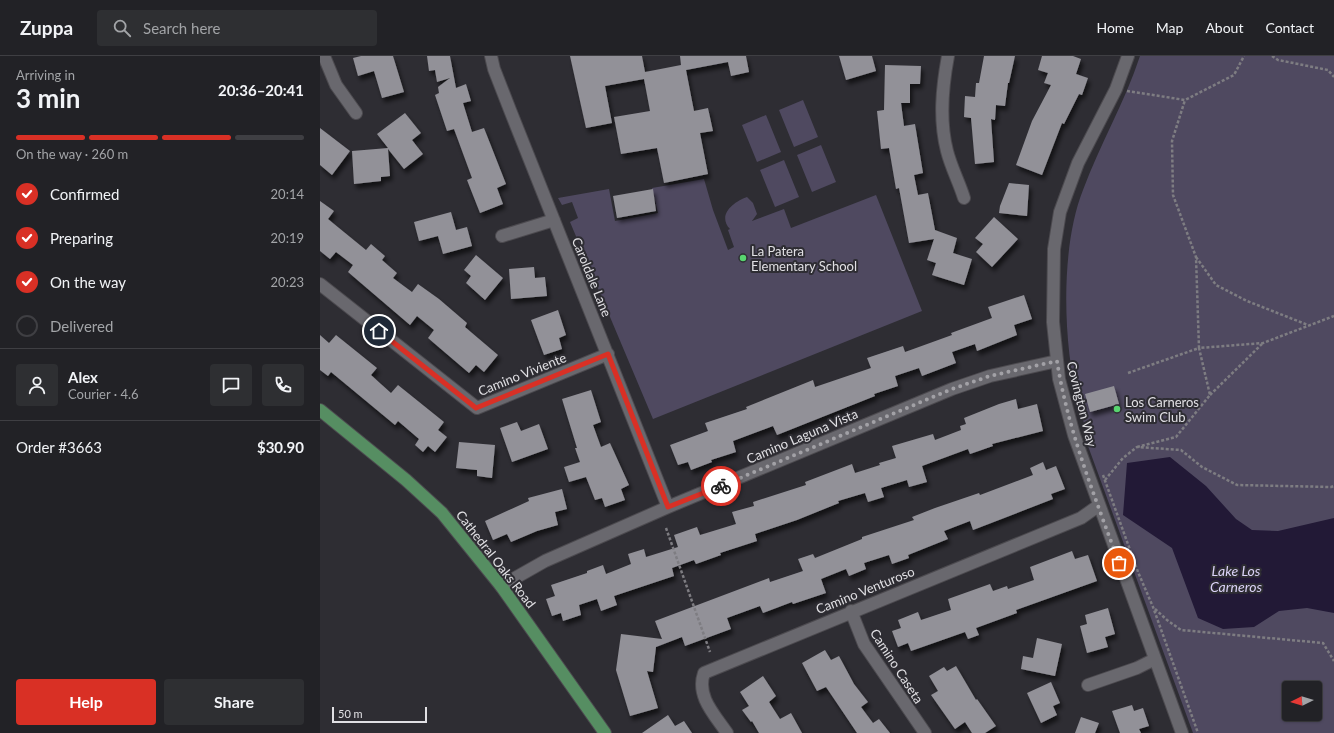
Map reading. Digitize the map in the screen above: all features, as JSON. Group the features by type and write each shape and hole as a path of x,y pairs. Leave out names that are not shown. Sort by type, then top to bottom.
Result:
{"main road":[{"name":"Cathedral Oaks Road","path":"320,410 406,480 442,513 501,586 605,733"}],"street":[{"path":"324,56 336,85 356,113"},
{"name":"Caroldale Lane","path":"491,56 494,69 510,110 668,507"},
{"path":"948,56 942,101 943,129 948,152 964,198"},
{"name":"Covington Way","path":"1128,56 1116,89 1078,163 1060,212 1054,248 1054,322 1057,361 1063,396 1074,435 1098,506 1182,733"},
{"path":"502,236 554,220"},
{"name":"Camino Viviente","path":"320,284 476,408 608,354"},
{"name":"Camino Laguna Vista","path":"501,586 545,561 668,507 952,389 990,376 1057,361"},
{"name":"Camino Venturoso","path":"727,733 708,706 695,682 704,673 851,611 1081,518 1098,506"},
{"name":"Camino Caseta","path":"851,611 864,644 925,733"},
{"path":"1088,685 1137,668 1155,659"}],"path":[{"path":"1116,89 1185,100 1234,75 1244,56"},
{"path":"1272,56 1278,60 1328,70 1334,77"},
{"path":"1185,100 1172,141 1173,195 1196,256 1216,285 1247,302 1309,325"},
{"path":"1196,256 1199,348 1210,395"},
{"path":"1128,373 1199,348 1263,343 1334,316"},
{"path":"1105,480 1123,458 1137,447 1176,437 1210,395 1263,343"},
{"path":"1137,447 1181,450 1202,467 1237,485 1333,487"},
{"path":"1102,473 1138,572 1153,607 1198,733"},
{"path":"666,528 710,652"},
{"path":"1153,607 1181,630 1323,643 1334,660"}],"shaded area":[{"path":"1140,56 1334,56 1334,733 1193,733 1088,446 1090,444 1078,403 1069,353 1066,296 1067,267 1070,239 1083,190"},
{"path":"803,100 818,137 794,147 779,110"},
{"path":"766,115 781,152 757,162 742,125"},
{"path":"821,145 836,182 812,192 797,155"},
{"path":"784,160 799,197 775,207 760,170"},
{"path":"704,179 713,210 728,250 734,247 728,230 730,229 726,224 726,214 732,206 747,197 753,203 757,214 752,221 784,209 791,228 876,195 922,311 653,419 570,222 578,218 572,202 562,205 558,198 609,189 615,221 658,213 652,188"}],"water":[{"name":"Lake Los Carneros","path":"1170,457 1206,486 1236,519 1252,530 1278,531 1334,518 1334,613 1307,608 1279,611 1254,627 1223,629 1198,618 1172,548 1123,515 1127,463"}],"building":[{"path":"361,56 393,56 404,92 382,98 374,71 358,76 353,58"},
{"path":"427,56 450,56 456,88 466,84 471,101 463,103 472,132 484,128 506,184 497,188 503,204 480,213 467,180 472,178 454,129 447,131 435,95 439,93 438,87 450,78 437,82 435,70 429,71"},
{"path":"570,56 642,56 645,72 681,65 680,56 746,56 749,72 731,76 728,62 686,70 694,111 708,108 713,131 700,133 708,174 664,183 657,148 621,154 614,117 650,111 644,79 605,86 612,123 586,128"},
{"path":"839,56 872,56 876,71 846,80"},
{"path":"984,56 1015,56 1008,83 1005,106 996,105 995,120 991,119 994,162 975,164 971,118 964,117 965,96 975,97 976,83 979,83"},
{"path":"1042,56 1073,56 1081,59 1076,74 1088,78 1082,95 1079,94 1064,124 1062,123 1042,175 1016,165 1032,121 1051,85 1044,83 1048,73 1038,70"},
{"path":"885,65 921,66 920,84 910,84 910,103 901,103 904,126 915,124 923,173 914,175 918,195 928,193 935,230 957,238 953,253 972,259 964,285 932,275 936,263 927,260 934,239 909,243 899,188 896,189 889,148 881,149 877,111 884,110"},
{"path":"405,113 421,133 412,140 423,154 404,169 388,149 390,176 381,177 381,181 354,184 352,151 388,148 377,134"},
{"path":"320,128 350,151 332,175 320,165"},
{"path":"1009,183 1029,185 1027,216 999,213 1000,206"},
{"path":"653,189 656,211 617,218 613,196"},
{"path":"320,201 334,211 328,219 366,250 371,244 385,256 382,260 397,273 393,278 412,292 418,284 439,299 467,323 465,327 498,355 484,372 476,365 469,373 428,338 434,330 417,316 410,325 348,272 353,265 336,252 330,259 320,251"},
{"path":"451,212 456,230 467,227 472,246 443,254 438,236 419,241 414,222"},
{"path":"994,217 1018,239 992,267 976,252 983,244 975,238"},
{"path":"476,255 503,278 485,300 466,283 471,276 464,270"},
{"path":"534,267 535,278 545,277 547,296 511,299 509,269"},
{"path":"1024,295 1032,319 1014,325 1017,335 977,351 975,344 952,352 956,363 922,376 919,368 895,376 898,386 874,394 875,396 777,435 773,426 733,441 736,452 711,460 712,462 691,470 688,462 678,465 670,445 708,431 705,423 747,409 746,407 813,380 815,387 871,368 867,358 903,346 905,352 952,335 951,333 992,318 988,307"},
{"path":"558,310 566,335 559,338 562,349 544,355 531,320"},
{"path":"320,335 329,343 336,335 377,368 371,375 391,393 398,385 444,422 438,430 447,437 435,452 428,446 423,452 415,445 419,439 398,421 395,425 331,372 328,376 320,370"},
{"path":"1114,386 1119,404 1090,412 1085,394"},
{"path":"591,390 601,422 593,425 601,447 610,443 629,485 621,489 625,500 605,507 602,498 595,500 586,477 569,482 564,467 580,462 562,399"},
{"path":"1016,399 1018,409 1037,404 1043,431 992,444 993,446 970,454 968,449 922,466 927,482 909,487 907,480 881,488 884,497 868,502 865,493 838,501 839,503 797,520 755,534 757,541 720,553 721,555 696,564 694,560 672,568 674,576 614,596 617,605 601,611 597,599 579,605 581,615 563,621 561,613 552,616 546,599 555,596 551,585 587,573 587,571 603,565 606,574 631,564 628,554 644,549 646,557 678,547 674,535 697,527 700,535 736,524 732,512 754,506 753,502 806,485 805,482 852,464 855,473 880,465 879,463 896,458 892,446 933,434 935,440 961,430 960,426 966,424 964,418"},
{"path":"517,422 521,431 539,424 548,449 512,462 500,428"},
{"path":"459,442 495,445 492,478 477,476 477,470 456,468"},
{"path":"1043,462 1046,470 1056,466 1065,489 1051,494 1053,499 973,530 970,521 944,531 948,539 908,555 909,558 892,564 889,555 864,563 866,569 849,576 846,569 821,579 826,593 793,604 792,602 763,613 760,606 727,618 731,629 685,646 682,637 656,647 653,672 647,671 658,708 630,716 616,670 621,634 662,639 655,621 769,578 770,582 803,571 798,559 813,554 815,558 862,539 862,537 914,520 912,517 935,508 979,493 980,495 1033,475 1030,468"},
{"path":"562,489 567,509 555,512 558,525 537,531 511,542 507,534 493,540 485,521 529,501 528,498"},
{"path":"1072,551 1075,559 1088,555 1097,581 1016,610 1017,613 976,628 979,635 968,639 965,632 911,651 908,643 898,647 892,631 901,628 898,620 918,612 921,620 951,610 948,599 990,584 993,591 1007,586 1008,589 1034,580 1030,567"},
{"path":"1108,608 1115,634 1105,637 1108,647 1087,653 1080,626 1087,624 1085,615"},
{"path":"1037,638 1062,644 1055,676 1021,669 1023,656 1033,658"},
{"path":"825,650 831,660 839,656 854,684 868,702 861,707 873,723 879,719 890,733 857,733 826,687 817,691 802,663"},
{"path":"956,666 976,700 977,699 996,726 985,733 972,733 965,722 955,729 931,695 938,691 929,676 944,667 947,671"},
{"path":"763,676 776,696 769,702 780,719 791,713 802,733 759,733 752,721 751,722 742,710 749,706 740,692"},
{"path":"1051,682 1060,703 1053,706 1057,715 1041,723 1027,693"},
{"path":"1132,705 1134,711 1143,708 1149,726 1139,729 1141,733 1120,733 1112,711"},
{"path":"668,715 675,726 684,721 692,733 642,733"},
{"path":"1081,717 1099,723 1095,733 1075,733"}],"way so far":[{"path":"721,486 952,389 990,376 1057,361 1063,396 1074,435 1119,563"}],"place":[{"name":"La Patera Elementary School","path":"743,258"},
{"name":"Los Carneros Swim Club","path":"1117,409"}],"route":[{"path":"379,331 476,408 608,354 668,507 721,486"}]}
